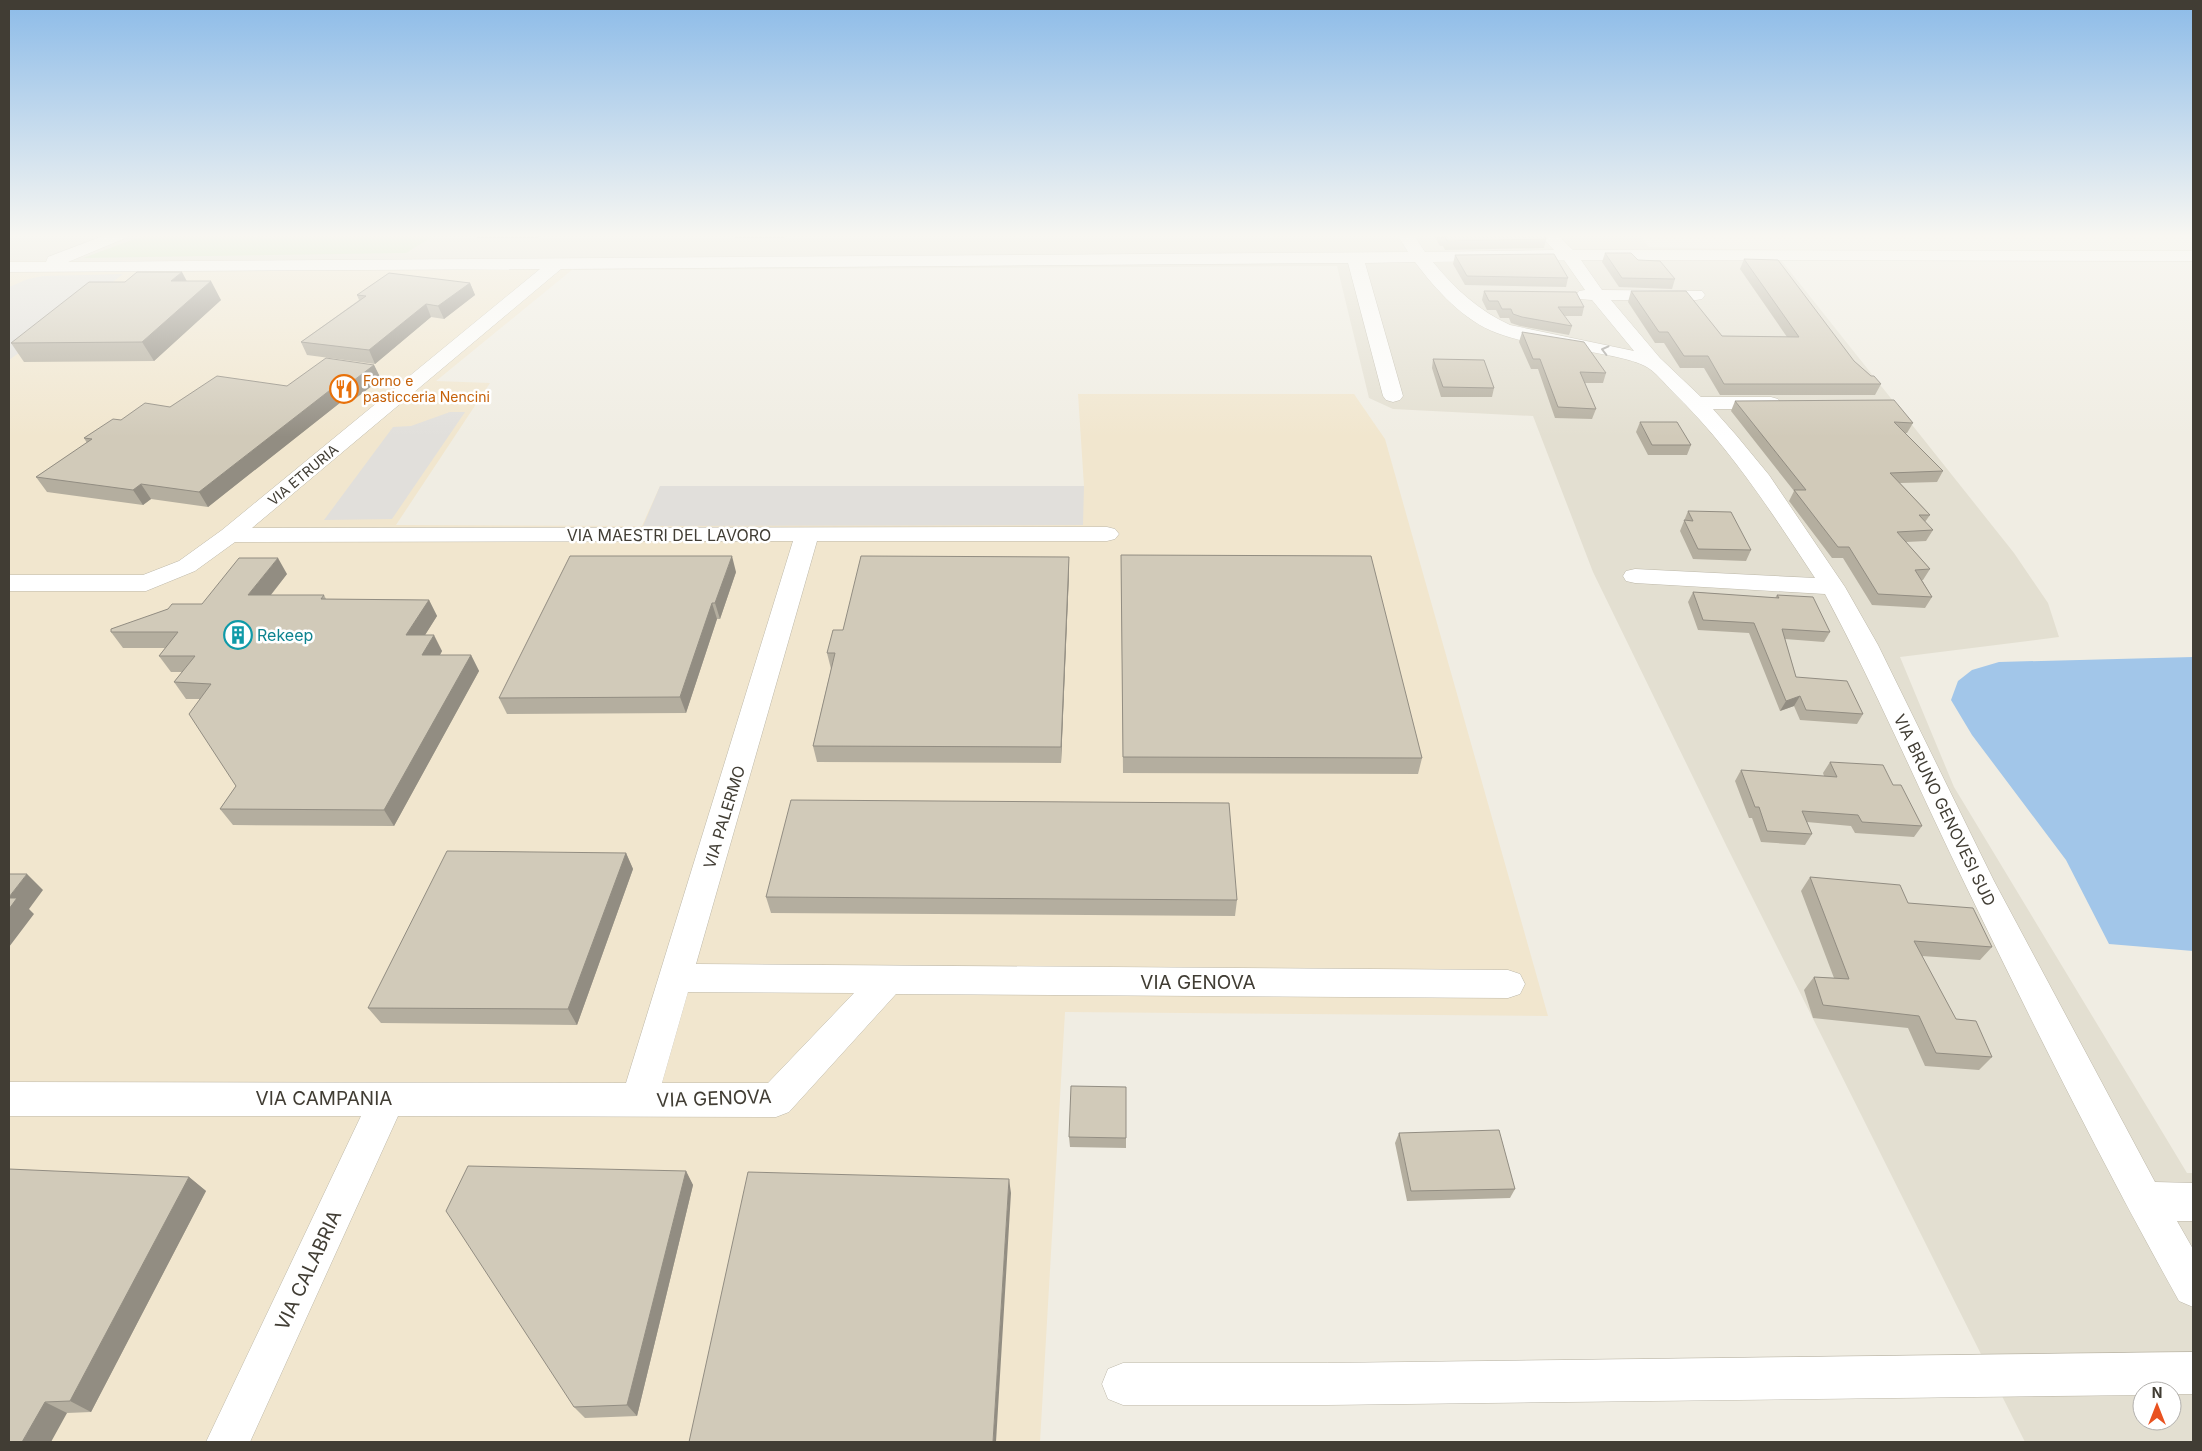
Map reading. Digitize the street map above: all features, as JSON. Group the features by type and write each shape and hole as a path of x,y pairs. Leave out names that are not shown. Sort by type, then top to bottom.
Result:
{"street":[{"name":"VIA ETRURIA","path":"9,583 146,583 187,566 230,535 511,302"},
{"path":"1367,302 1393,396"},
{"path":"1463,302 1472,310 1502,329 1583,345 1653,362"},
{"name":"VIA BRUNO GENOVESI SUD","path":"1603,302 1653,362 1729,438 1761,480 1833,587 1865,645 1980,884 2144,1201 2193,1287"},
{"path":"1696,403 1792,403"},
{"name":"VIA MAESTRI DEL LAVORO","path":"230,535 1107,534"},
{"name":"VIA PALERMO","path":"639,1100 807,535"},
{"path":"1635,576 1833,587"},
{"name":"VIA GENOVA","path":"676,978 1508,984"},
{"name":"VIA GENOVA","path":"639,1100 776,1100 888,980"},
{"name":"VIA CAMPANIA","path":"9,1099 388,1098 639,1100"},
{"name":"VIA CALABRIA","path":"228,1442 388,1098"},
{"path":"2144,1201 2193,1202"},
{"path":"1123,1384 1327,1384 2193,1373"}],"shaded area":[{"path":"9,302 533,302 436,381 490,383 396,525 642,526 660,486 1084,486 1078,394 1354,394 1385,439 1548,1016 1065,1012 1040,1442 9,1442"},
{"path":"9,302 87,302 51,330 9,360"},
{"path":"1346,302 1814,302 2014,553 2048,603 2059,637 1900,657 1954,787 2187,1173 2193,1173 2193,1442 2025,1442 1727,847 1593,572 1533,416 1393,409 1369,398"},
{"path":"450,412 465,412 392,519 324,520 393,427 411,426"},
{"path":"660,486 1084,486 1083,525 643,526"}],"water":[{"path":"2193,657 2193,951 2109,944 2066,860 1972,735 1951,700 1958,681 1972,670 1999,662"}],"building":[{"path":"64,302 188,302 142,342 11,343"},
{"path":"358,302 444,302 438,306 426,304 369,350 301,342"},
{"path":"1498,302 1581,302 1584,307 1558,307 1572,326 1522,317 1513,314 1511,309 1502,309"},
{"path":"1638,302 1695,302 1722,336 1799,337 1774,302 1809,302 1854,361 1871,376 1874,376 1881,384 1724,384 1708,356 1684,356 1668,332 1659,332"},
{"path":"1522,332 1584,342 1606,373 1580,372 1596,409 1558,407 1540,359 1533,359"},
{"path":"326,358 374,365 345,387 334,387 199,492 141,484 133,490 36,477 92,439 84,438 113,419 121,420 145,403 170,407 217,376 287,386"},
{"path":"1433,359 1484,360 1494,388 1443,387"},
{"path":"1894,400 1913,423 1894,422 1943,471 1890,473 1930,515 1919,515 1933,530 1897,532 1930,569 1915,570 1932,597 1878,594 1849,547 1838,547 1794,490 1806,490 1735,401"},
{"path":"1640,422 1677,422 1691,445 1652,445"},
{"path":"1688,511 1731,512 1751,550 1698,549 1684,520 1693,521"},
{"path":"1121,555 1371,556 1422,758 1123,757"},
{"path":"570,556 732,556 715,603 712,603 680,697 499,698"},
{"path":"861,556 1069,557 1061,747 813,746 835,653 827,653 833,630 843,630"},
{"path":"239,558 278,558 248,595 324,595 321,599 429,600 406,635 434,635 422,655 471,655 384,810 220,809 236,786 189,714 211,684 174,682 195,656 159,656 178,632 111,632 111,629 168,609 172,604 202,604"},
{"path":"1693,592 1779,598 1777,595 1813,597 1830,632 1782,629 1796,677 1847,681 1863,714 1806,710 1800,696 1786,701 1754,623 1703,620"},
{"path":"1830,762 1883,765 1893,785 1901,785 1922,826 1862,822 1858,815 1802,811 1812,834 1767,831 1759,807 1755,807 1741,770 1837,777"},
{"path":"791,800 1229,803 1237,900 766,897"},
{"path":"447,851 626,853 568,1009 368,1008"},
{"path":"9,874 27,874 9,897"},
{"path":"1810,877 1900,885 1908,903 1973,908 1992,947 1914,941 1956,1019 1976,1021 1992,1057 1936,1053 1919,1016 1823,1005 1814,977 1849,979"},
{"path":"9,898 17,898 9,909"},
{"path":"1071,1086 1126,1087 1126,1138 1069,1137"},
{"path":"1499,1130 1515,1189 1411,1191 1399,1133"},
{"path":"468,1166 686,1171 627,1405 574,1407 446,1211"},
{"path":"9,1169 189,1177 70,1401 45,1402 22,1442 9,1442"},
{"path":"748,1172 1009,1179 993,1442 689,1442"}],"place":[{"name":"Forno e pasticceria Nencini","path":"344,389"},
{"name":"Rekeep","path":"238,635"}]}
